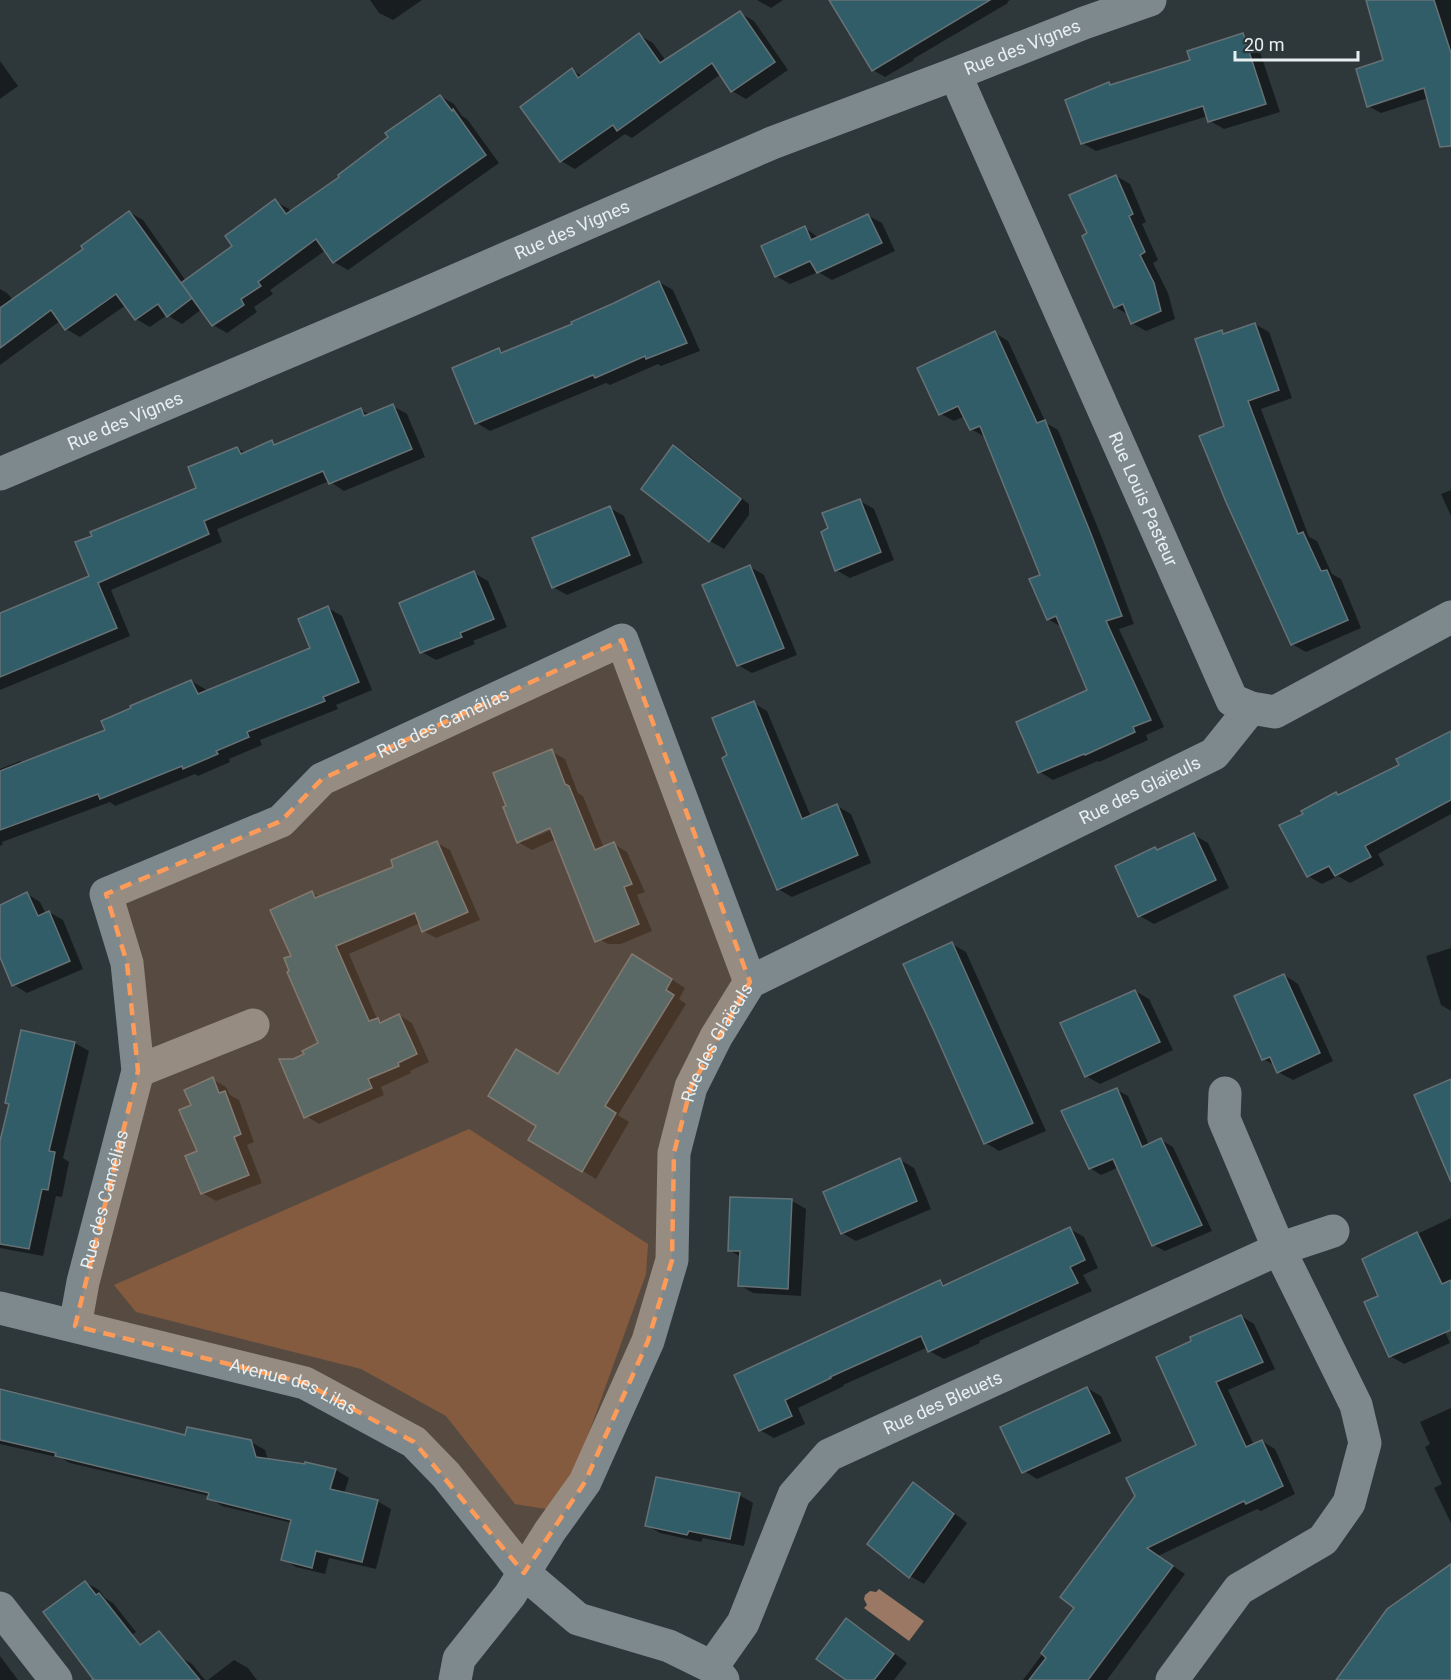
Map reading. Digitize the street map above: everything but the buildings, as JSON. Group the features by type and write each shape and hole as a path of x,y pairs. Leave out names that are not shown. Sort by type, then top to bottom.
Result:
{"street":[{"name":"Rue des Vignes","path":"0,474 406,302 772,142 1150,0"},
{"name":"Rue Louis Pasteur","path":"955,74 1232,700 1251,708"},
{"path":"1251,708 1275,712 1451,617"},
{"name":"Rue des Camélias","path":"75,1326 83,1282 138,1071 127,963 106,894 281,821 322,779 622,640 750,982"},
{"name":"Rue des Glaïeuls","path":"454,1680 459,1659 510,1594 550,1531 585,1482 648,1341 672,1260 675,1154 691,1087 716,1037 750,982 1214,754 1251,708"},
{"path":"138,1071 253,1025"},
{"path":"1172,1680 1239,1589 1323,1540 1348,1503 1365,1443 1356,1405 1279,1249 1224,1119 1225,1093"},
{"name":"Rue des Bleuets","path":"718,1673 742,1623 794,1495 829,1455 1279,1249 1333,1231"},
{"name":"Avenue des Lilas","path":"0,1308 305,1383 414,1442 446,1475 524,1573 578,1619 669,1646 718,1673"},
{"path":"0,1608 56,1680"}],"highlighted area":[{"path":"622,640 750,982 691,1087 674,1153 672,1260 648,1341 585,1482 524,1573 414,1442 305,1383 75,1326 138,1071 127,963 106,894 281,821 322,779"}],"shaded area":[{"path":"469,1129 648,1244 646,1274 573,1477 552,1510 515,1504 446,1416 361,1369 136,1312 114,1285"},
{"path":"879,1589 924,1621 909,1641 864,1608 867,1605 865,1595"}]}
